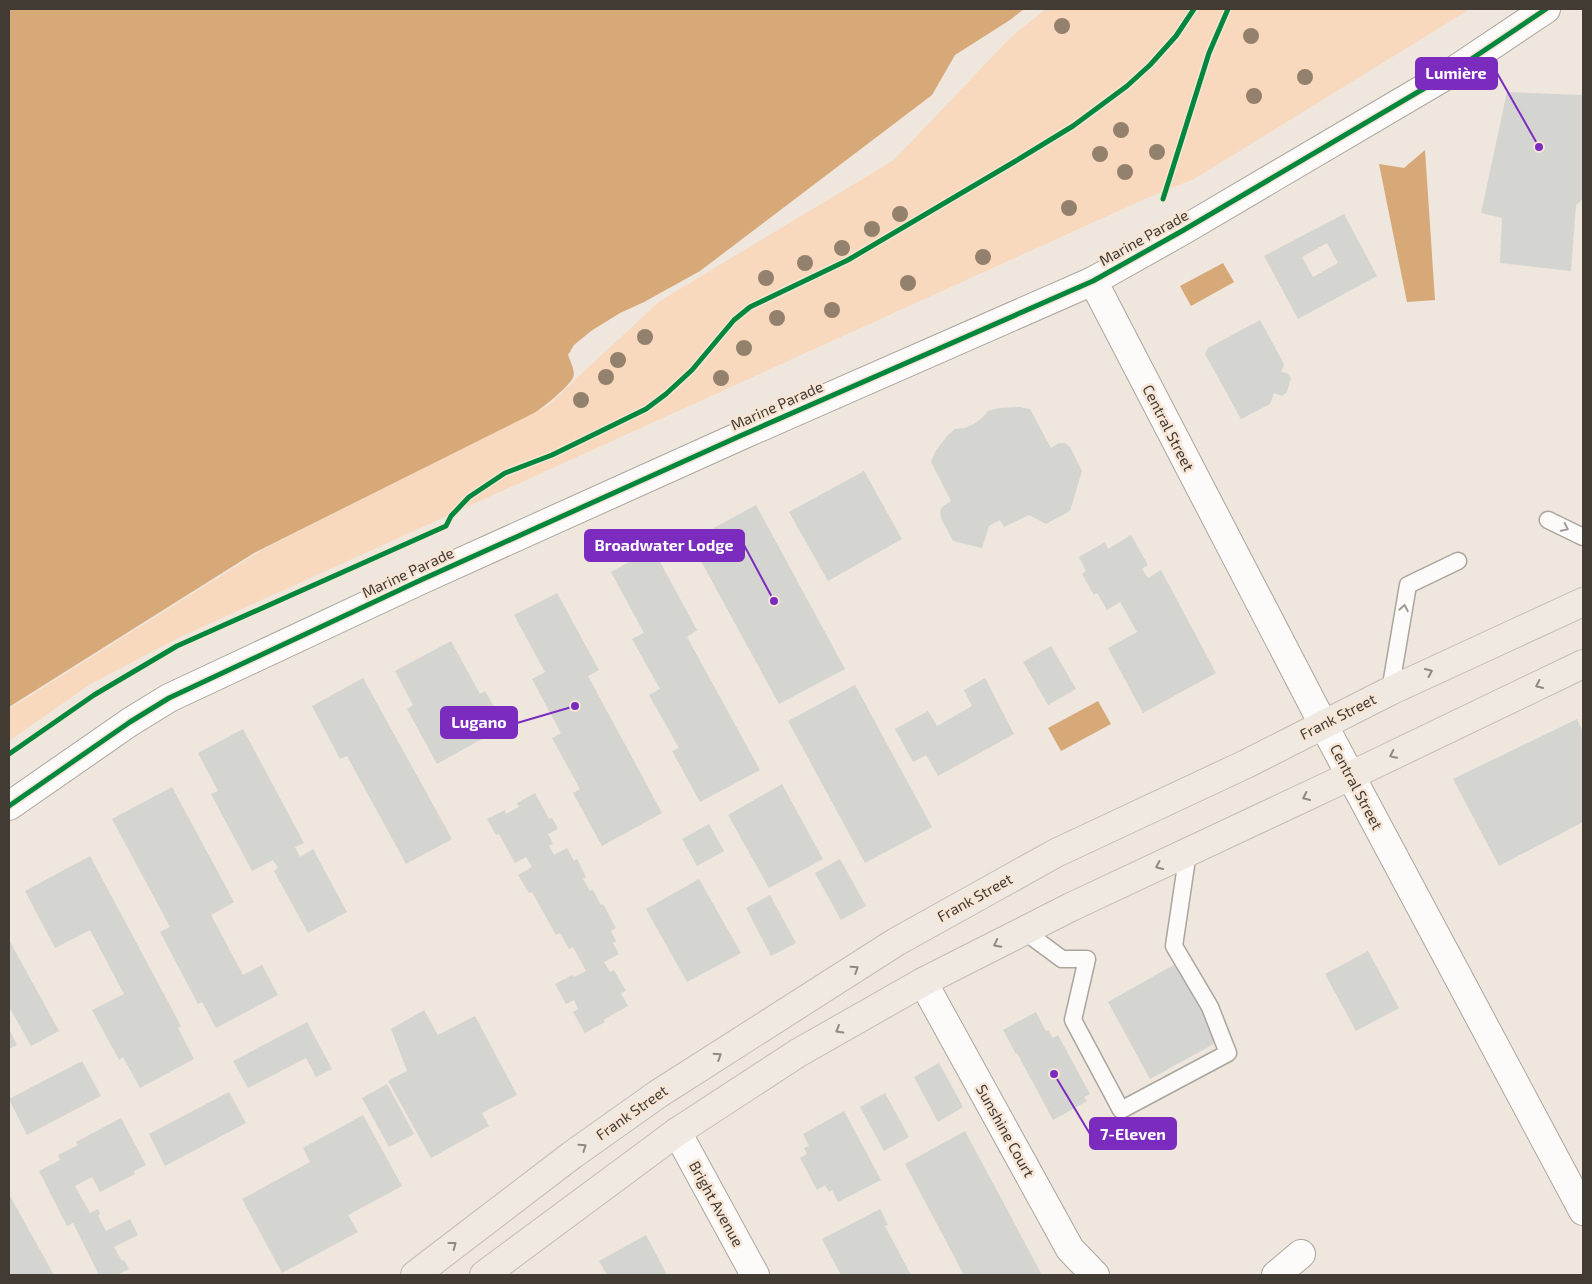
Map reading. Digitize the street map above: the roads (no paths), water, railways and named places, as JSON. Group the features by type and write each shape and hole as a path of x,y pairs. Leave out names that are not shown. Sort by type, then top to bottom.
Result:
{"highway":[{"name":"Frank Street","path":"415,1275 572,1155 658,1094 896,942 1056,853 1246,764 1390,691 1583,602"},
{"path":"484,1275 677,1132 798,1053 923,982 1024,931 1583,664"}],"street":[{"name":"Marine Parade","path":"9,806 130,722 169,698 423,579 740,436 1092,281 1182,231 1452,72 1546,9"},
{"name":"Central Street","path":"1092,281 1350,776 1583,1211"},
{"name":"Sunshine Court","path":"923,982 1070,1249 1095,1275"},
{"name":"Bright Avenue","path":"677,1132 755,1275"},
{"path":"1276,1275 1301,1254"}],"lane":[{"path":"1548,520 1583,537"},
{"path":"1390,691 1408,585 1458,562"},
{"path":"1024,931 1062,959 1087,959 1073,1020 1121,1110 1228,1053 1210,1007 1174,946 1188,852"}],"place":[{"name":"Lumière","path":"1539,147"},
{"name":"Broadwater Lodge","path":"774,601"},
{"name":"Lugano","path":"575,706"},
{"name":"7-Eleven","path":"1054,1074"}]}
